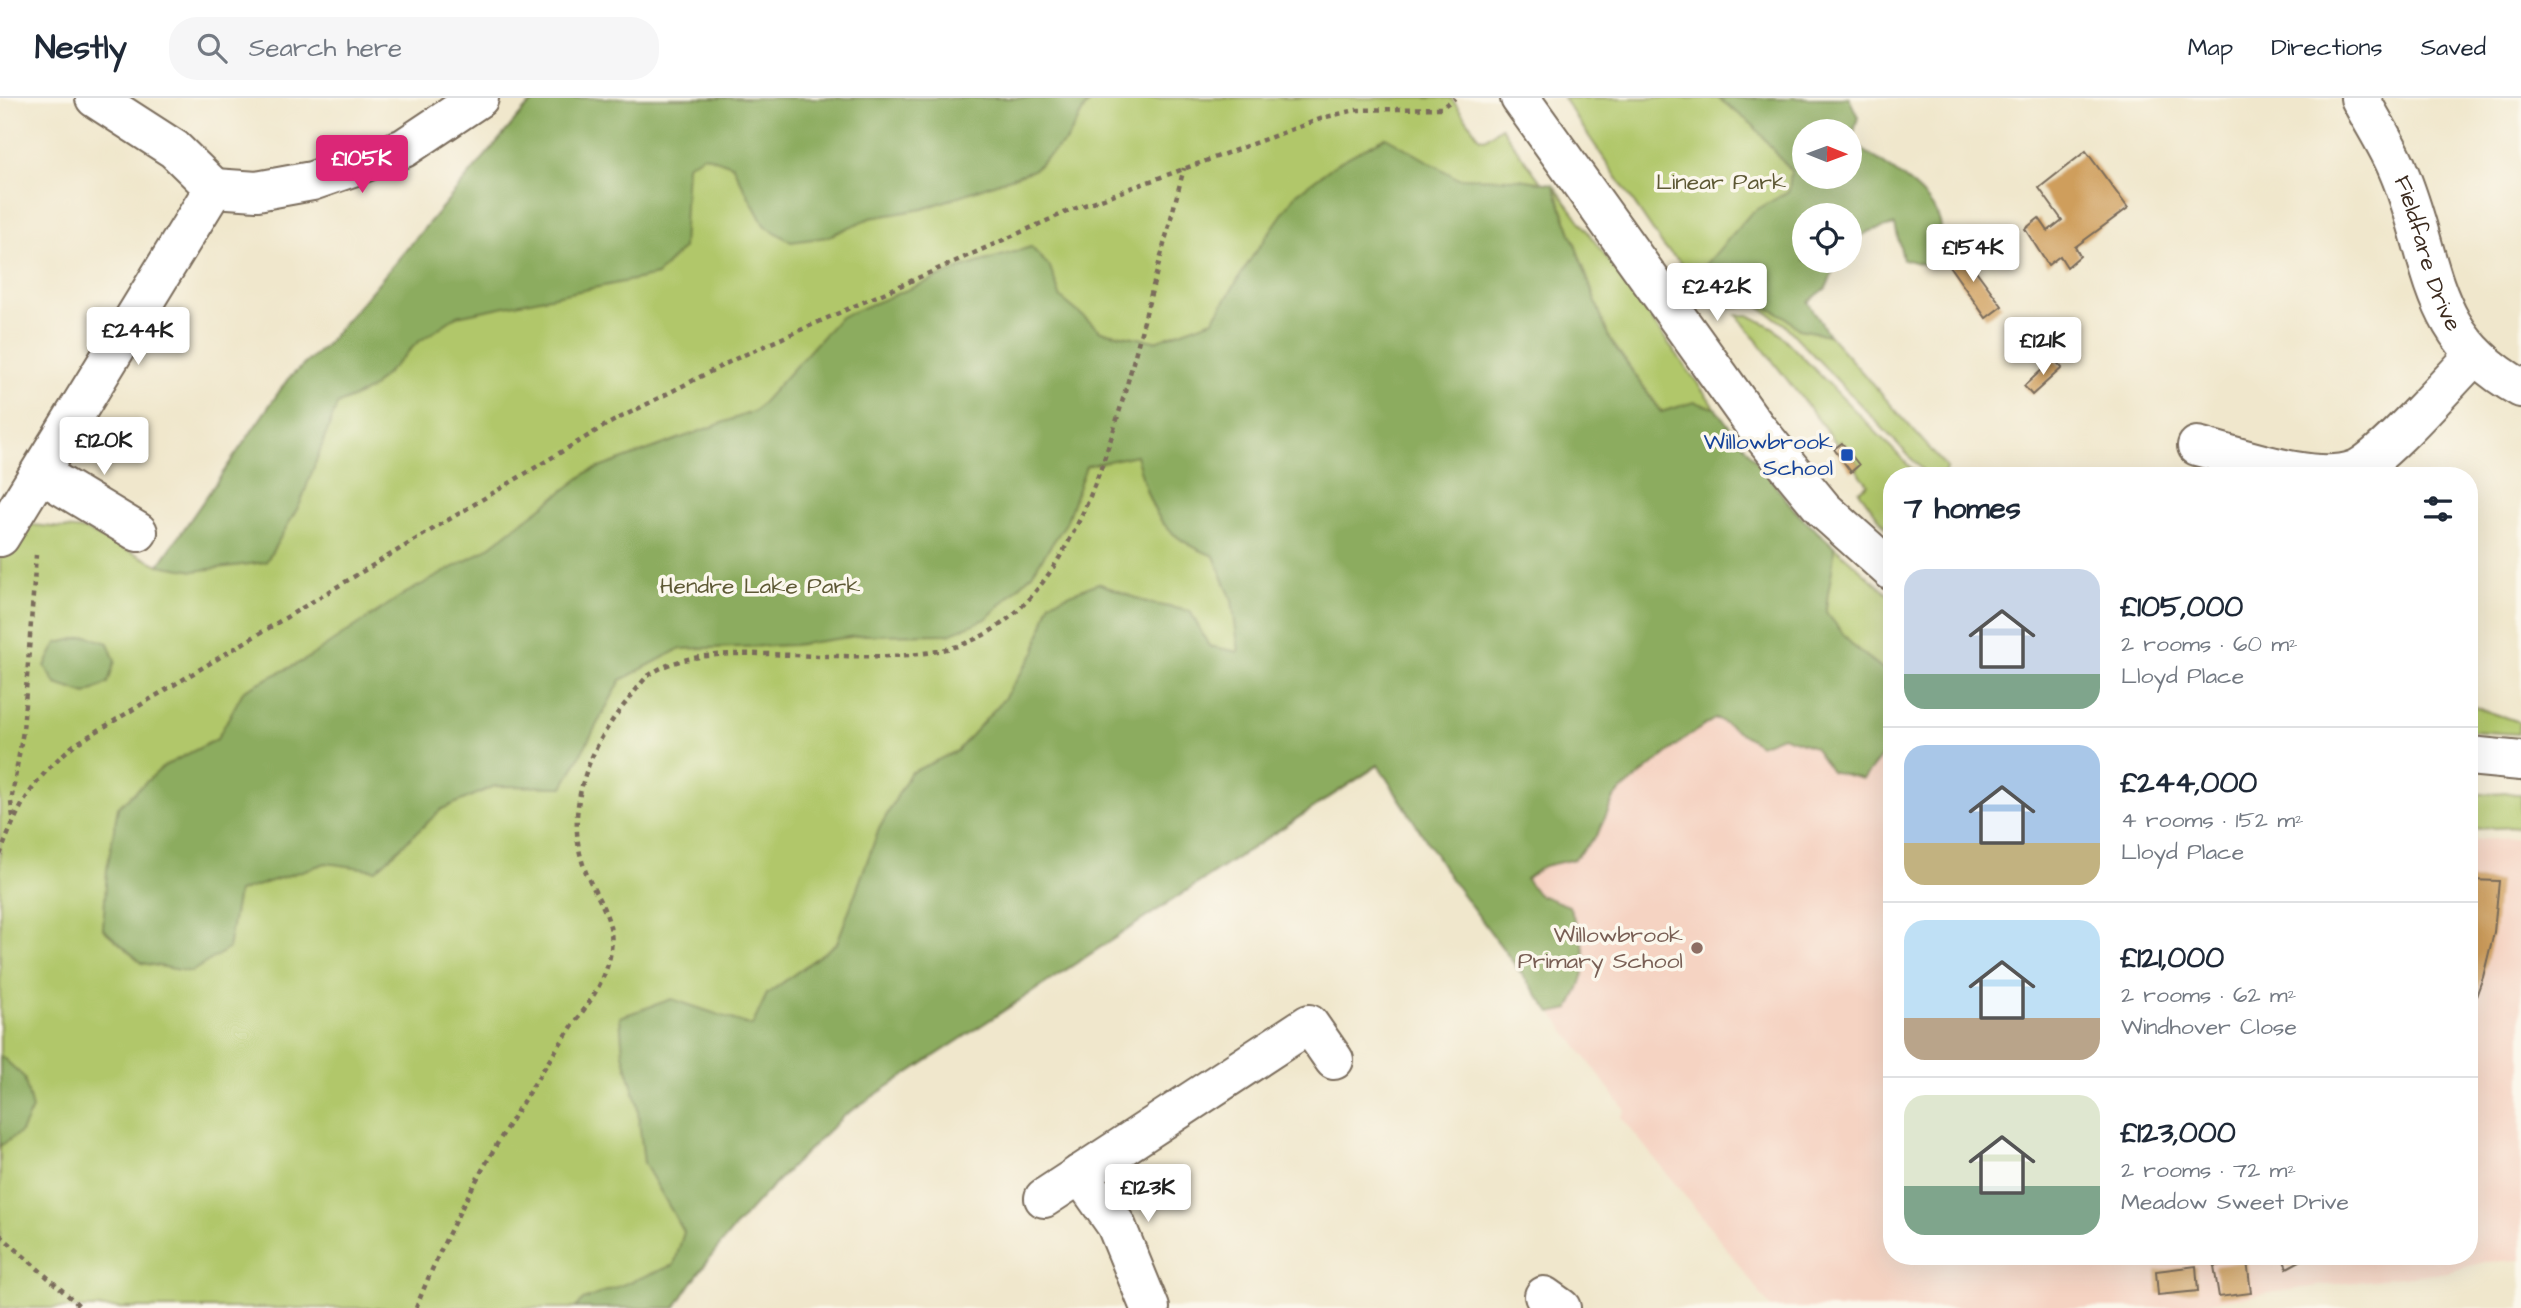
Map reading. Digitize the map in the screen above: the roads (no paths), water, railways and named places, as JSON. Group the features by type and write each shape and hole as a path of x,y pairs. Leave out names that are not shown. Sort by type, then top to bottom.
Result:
{"street":[{"path":"95,98 174,149 214,188 257,191 312,181 404,149 479,98"},
{"path":"1520,98 1625,247 1787,467 1853,538 1883,563"},
{"name":"Fieldfare Drive","path":"2360,98 2398,169 2436,293 2452,325 2475,355 2500,376 2521,388"},
{"path":"17,532 40,473 214,188"},
{"path":"2359,467 2378,453 2475,355"},
{"path":"2197,446 2288,467"},
{"path":"40,473 138,532"},
{"path":"2478,757 2521,761"},
{"path":"1044,1198 1309,1024 1335,1060"},
{"path":"1080,1174 1116,1225 1150,1308"}],"place":[{"name":"Willowbrook School","path":"1847,455"},
{"name":"Willowbrook Primary School","path":"1697,948"}],"park label":[{"name":"Linear Park","path":"1721,182"},
{"name":"Hendre Lake Park","path":"760,586"}]}
